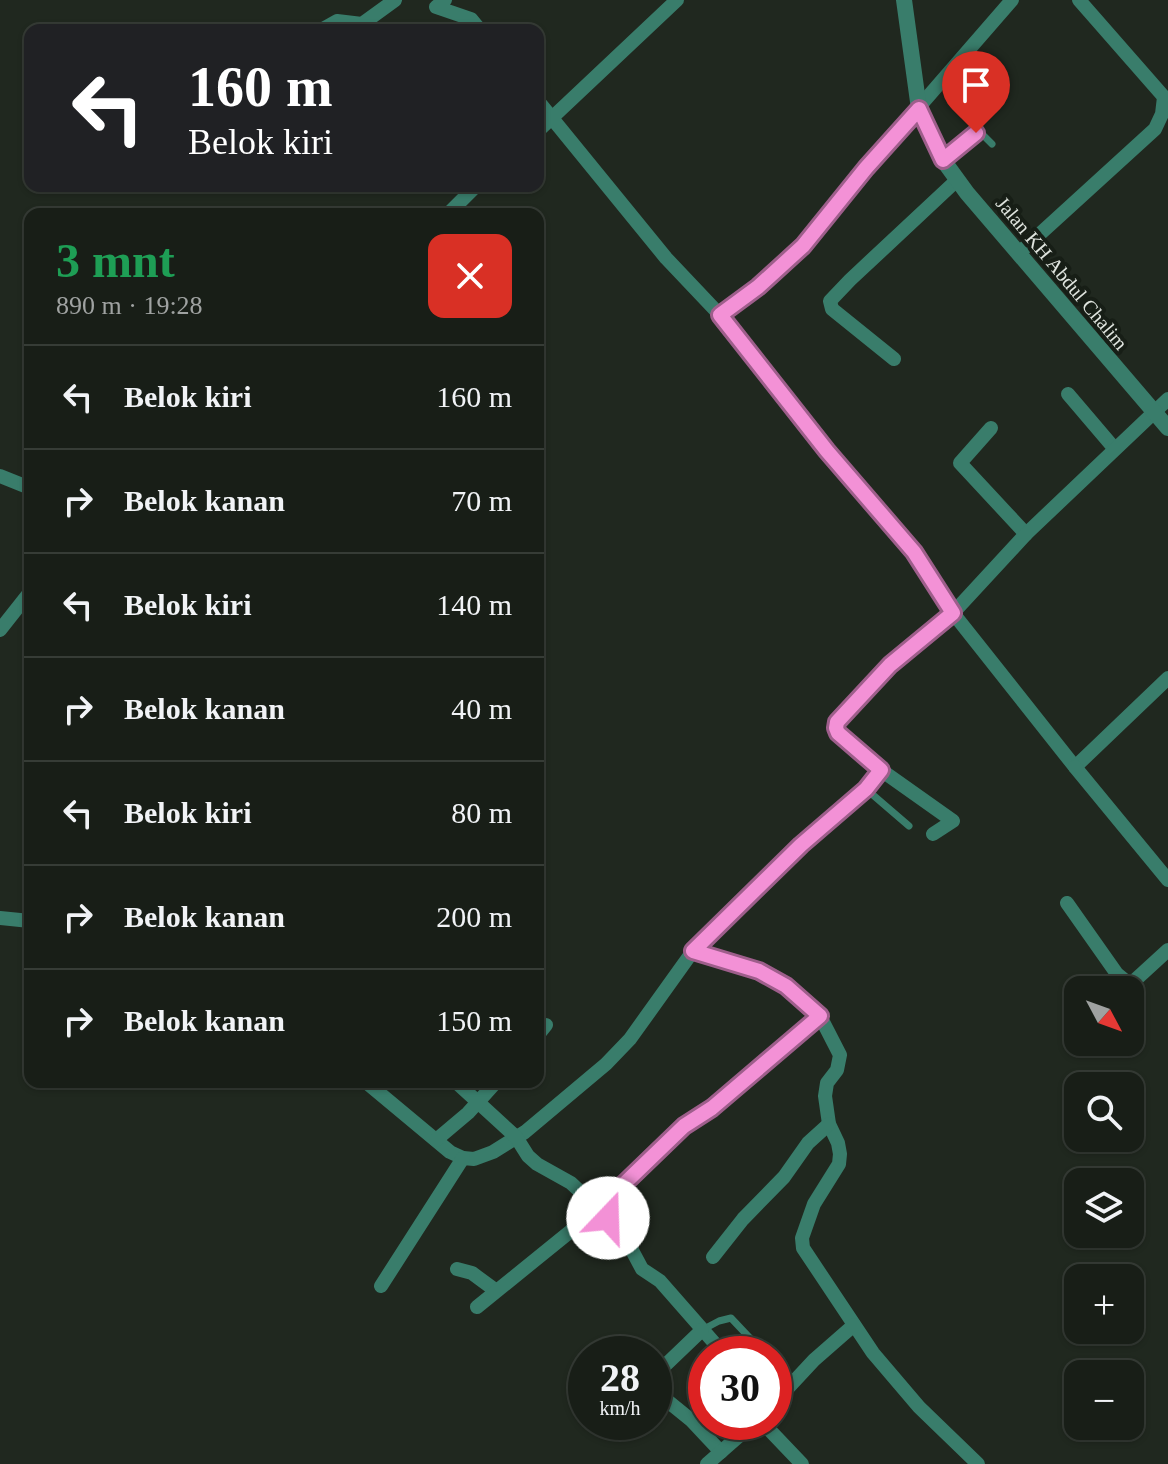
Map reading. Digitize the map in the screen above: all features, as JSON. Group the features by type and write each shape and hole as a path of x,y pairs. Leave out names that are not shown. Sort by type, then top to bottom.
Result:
{"street":[{"path":"332,24 337,21 362,24 395,0"},
{"name":"Jalan KH Abdul Chalim","path":"904,0 919,109 943,160 1168,428"},
{"path":"720,315 758,287 803,246 866,168 1012,0"},
{"path":"1019,253 1155,129 1162,114 1164,97 1079,0"},
{"path":"544,126 674,1"},
{"path":"436,2 475,24"},
{"path":"544,109 666,258 720,315 827,451 914,552 953,613 1168,880"},
{"path":"894,359 832,309 830,301 957,180"},
{"path":"454,208 470,192"},
{"path":"1068,394 1114,448"},
{"path":"933,834 950,824 953,821 951,818 881,770 838,733 837,722 890,665 953,613 1026,534 1168,399"},
{"path":"991,428 960,463 1026,534"},
{"path":"0,476 24,486"},
{"path":"0,630 24,600"},
{"path":"1075,767 1168,678"},
{"path":"373,1088 450,1152 474,1159 493,1152 594,1074 630,1039 693,951 801,845 866,789 881,770"},
{"path":"1067,903 1117,974 1128,983 1133,982 1168,950"},
{"path":"0,918 24,920"},
{"path":"693,951 759,971 786,986 820,1016 840,1055 837,1070 827,1083 825,1096 829,1124 838,1143 839,1164 814,1204 805,1227 803,1248 873,1353 919,1407 978,1464"},
{"path":"477,1307 598,1209 684,1126 712,1108 820,1016"},
{"path":"464,1088 516,1137 528,1156 571,1183 598,1209 626,1239 642,1269 660,1281 708,1336"},
{"path":"436,1140 490,1088"},
{"path":"713,1257 743,1219 784,1177 808,1143 829,1124"},
{"path":"381,1286 463,1158"},
{"path":"457,1269 472,1273 495,1290"},
{"path":"792,1384 854,1325"},
{"path":"672,1359 702,1330"},
{"path":"672,1405 721,1452"},
{"path":"707,1464 735,1440"},
{"path":"779,1440 802,1464"}],"lane":[{"path":"943,160 976,133 981,133 992,144"},
{"path":"866,789 909,826"},
{"path":"702,1330 731,1318 748,1336"}],"route":[{"path":"608,1218 598,1209 670,1138 698,1115 712,1108 820,1016 786,986 759,971 693,951 801,845 869,786 881,770 838,733 837,722 890,665 953,613 914,552 827,451 720,315 758,287 803,246 919,109 943,160 976,133"}]}
